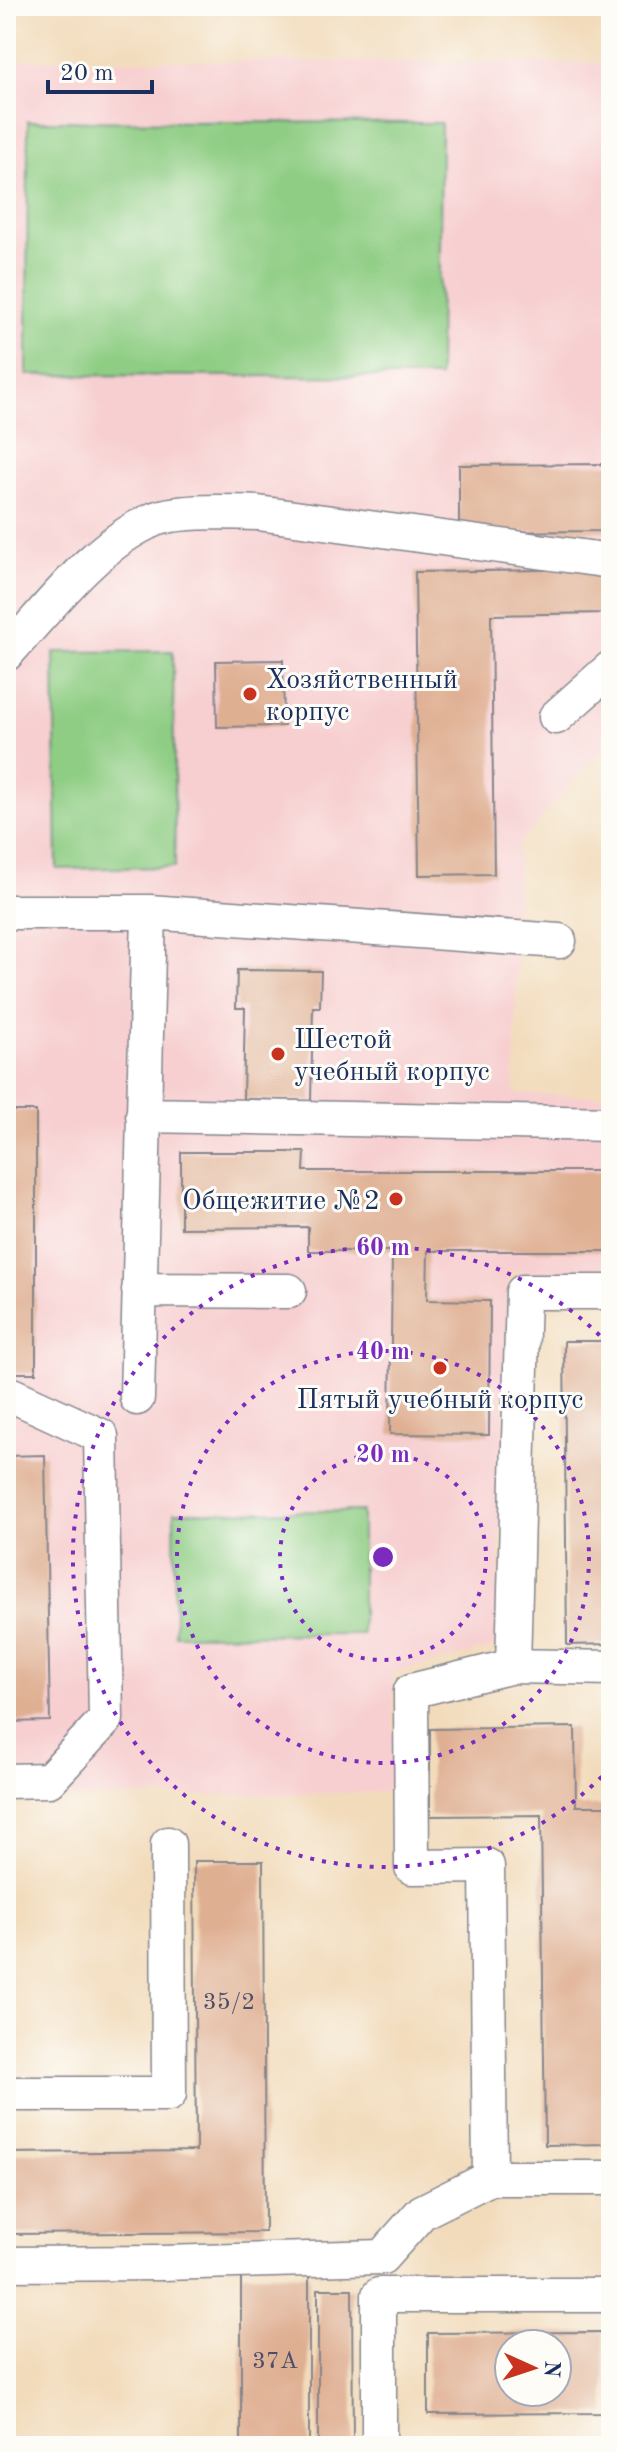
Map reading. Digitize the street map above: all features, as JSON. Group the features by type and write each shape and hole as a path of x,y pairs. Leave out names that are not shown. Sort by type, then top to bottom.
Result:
{"lane":[{"path":"6,654 107,546 157,518 214,511 258,513 611,561"},
{"path":"556,717 611,668"},
{"path":"6,912 149,912 559,941"},
{"path":"137,1398 149,912"},
{"path":"143,1115 611,1124"},
{"path":"139,1290 289,1291"},
{"path":"513,1666 523,1292 611,1292"},
{"path":"6,1395 101,1436 106,1719 49,1780 6,1781"},
{"path":"490,2178 487,1866 412,1867 411,1691 513,1666 611,1668"},
{"path":"6,2094 169,2094 168,1844"},
{"path":"6,2264 382,2257 422,2212 490,2178 611,2178"},
{"path":"379,2446 379,2295 611,2295"}],"shaded area":[{"path":"6,60 611,63 611,738 518,845 514,1094 611,1096 611,1273 508,1272 497,1646 393,1673 394,1792 6,1799"}],"green space":[{"path":"28,121 441,123 439,377 27,375"},
{"path":"173,651 175,867 57,869 54,652"},
{"path":"362,1511 362,1634 175,1635 174,1512"}],"building":[{"path":"611,464 611,531 459,532 459,465"},
{"path":"607,569 607,613 491,615 494,874 419,875 415,572"},
{"name":"Хозяйственный корпус","path":"283,660 284,726 217,727 216,661"},
{"name":"Шестой учебный корпус","path":"237,970 321,971 320,1007 313,1007 311,1101 243,1099 245,1008 236,1008"},
{"path":"6,1111 36,1111 36,1373 6,1373"},
{"name":"Общежитие №2","path":"181,1152 305,1152 304,1171 611,1171 611,1251 428,1251 427,1300 490,1301 489,1435 390,1434 392,1251 308,1251 308,1227 181,1228"},
{"path":"564,1341 611,1341 611,1644 567,1645"},
{"path":"45,1455 50,1721 6,1722 6,1456"},
{"path":"575,1727 576,1806 611,1806 611,2144 545,2145 541,1815 430,1816 430,1729"},
{"path":"194,1861 263,1861 265,2232 6,2234 6,2153 196,2151"},
{"path":"241,2274 309,2275 309,2446 241,2446"},
{"path":"318,2289 352,2289 353,2446 318,2446"},
{"path":"573,2332 604,2332 605,2413 428,2414 428,2333 493,2333 493,2408 573,2408"}],"place":[{"name":"Хозяйственный корпус","path":"250,694"},
{"name":"Шестой учебный корпус","path":"278,1054"},
{"name":"Общежитие №2","path":"396,1199"},
{"name":"Пятый учебный корпус","path":"440,1368"}]}
